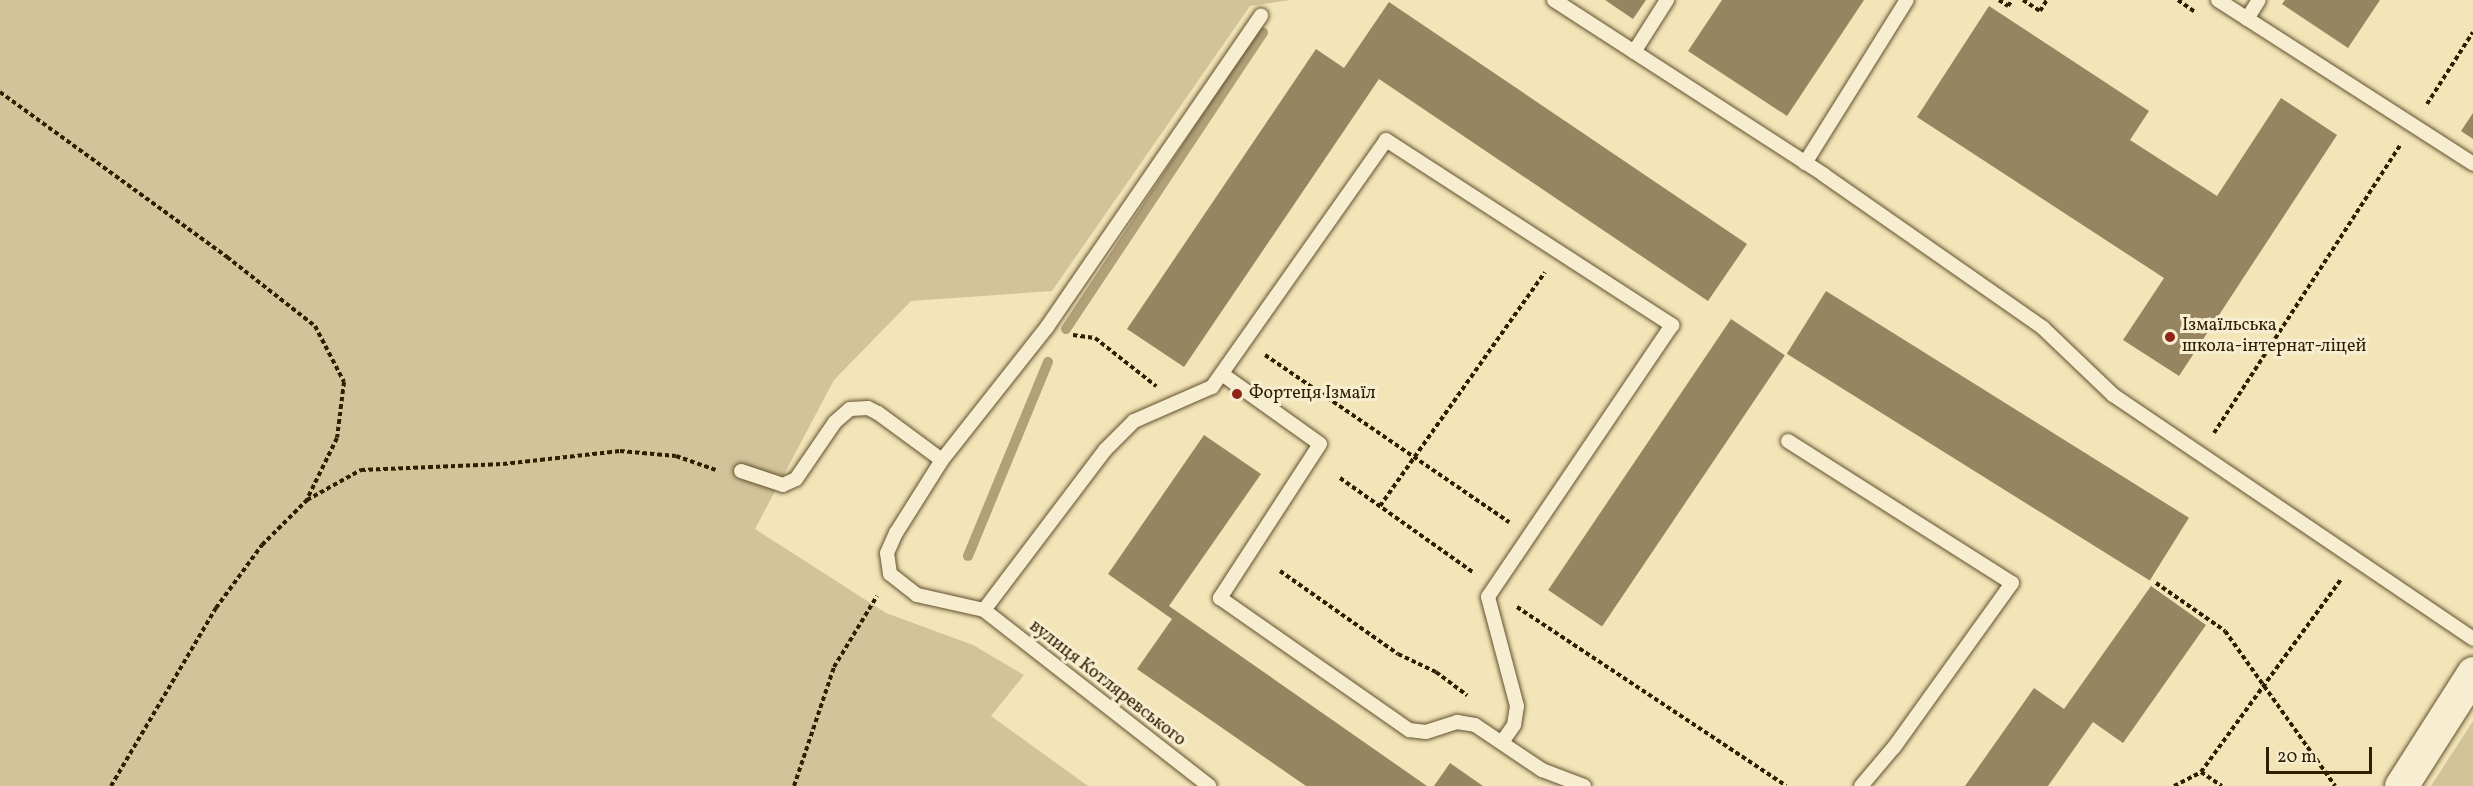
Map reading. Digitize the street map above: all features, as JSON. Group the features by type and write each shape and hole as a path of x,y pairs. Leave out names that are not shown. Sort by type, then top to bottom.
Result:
{"street":[{"path":"2401,786 2473,673"}],"lane":[{"path":"1554,0 1804,163 2043,328 2113,395 2473,639"},
{"path":"1634,52 1667,0"},
{"path":"1804,163 1907,0"},
{"path":"2218,0 2473,164"},
{"path":"2247,19 2259,0"},
{"path":"1261,16 1047,327 942,460 896,532 887,553 890,574 917,596 984,610 1105,450 1134,421 1170,403 1212,387 1386,140 1672,325 1488,597 1516,706 1514,725 1502,742"},
{"path":"1222,374 1320,444 1220,598 1409,730 1426,732 1466,722 1502,742 1542,770 1584,786"},
{"path":"741,471 783,485 796,479 836,422 850,409 868,408 942,460"},
{"path":"1788,441 2012,584 1894,747 1860,786"},
{"name":"вулиця Котляревського","path":"984,610 1209,786"}],"path":[{"path":"1999,0 2008,6 2012,0"},
{"path":"2023,0 2040,11 2047,0"},
{"path":"2424,108 2473,32"},
{"path":"0,92 227,257 315,326 344,382 337,438 307,500"},
{"path":"2200,454 2401,142"},
{"path":"1380,506 1547,270"},
{"path":"1047,327 1095,338 1150,378 1170,403"},
{"path":"1254,348 1342,410 1510,522"},
{"path":"111,786 216,608 262,545 307,500 361,470 503,464 620,451 676,456 719,471"},
{"path":"1340,478 1473,573"},
{"path":"2174,786 2201,772 2355,559"},
{"path":"1280,571 1398,654 1436,672 1467,695"},
{"path":"794,786 834,667 890,574"},
{"path":"2156,583 2225,631 2335,786"},
{"path":"1507,600 1786,786"},
{"path":"2201,772 2222,786"}],"shaded area":[{"path":"0,0 1290,0 1250,6 1052,291 911,301 834,380 755,529 886,613 973,645 1024,675 991,716 1088,786 0,786"},
{"path":"2473,721 2473,786 2431,786"}],"building":[{"path":"1605,0 1646,0 1633,19"},
{"path":"1722,0 1864,0 1787,116 1688,51"},
{"path":"2285,0 2380,0 2348,48 2282,4"},
{"path":"1389,2 1747,244 1708,301 1379,79 1184,367 1127,329 1316,49 1344,68"},
{"path":"1989,6 2149,111 2130,140 2217,196 2281,98 2337,135 2179,376 2123,340 2164,278 1917,117"},
{"path":"2473,113 2473,139 2461,131"},
{"path":"1826,291 2189,518 2150,581 1787,354"},
{"path":"1731,319 1785,355 1602,626 1548,590"},
{"path":"1204,435 1261,474 1169,606 1427,786 1306,786 1137,669 1172,619 1108,574"},
{"path":"2151,586 2206,625 2123,743 2093,722 2048,786 1965,786 2034,688 2064,709"},
{"path":"1450,763 1483,786 1434,786"}],"waterway":[{"path":"1066,329 1263,33"},
{"path":"968,556 1048,362"}],"place":[{"name":"Ізмаїльська школа-інтернат-ліцей","path":"2170,337"},
{"name":"Фортеця Ізмаїл","path":"1237,394"}]}
